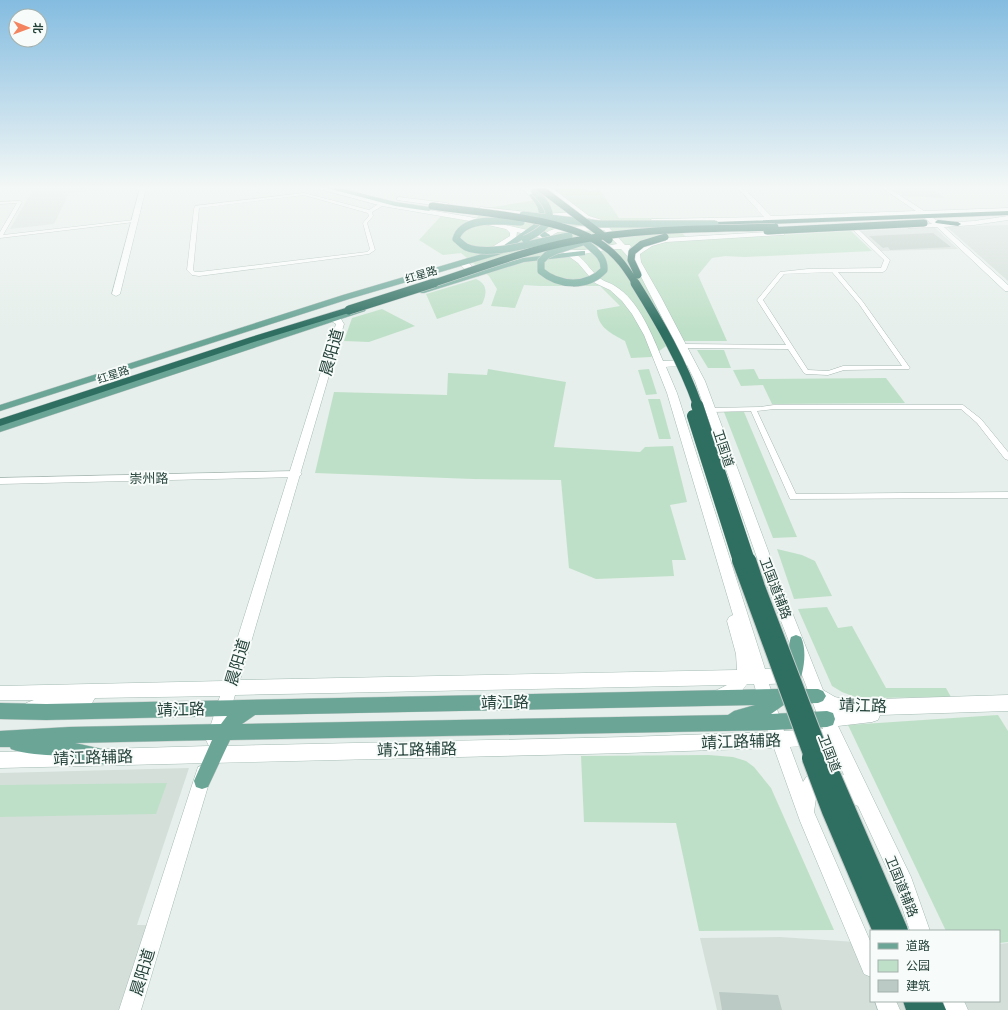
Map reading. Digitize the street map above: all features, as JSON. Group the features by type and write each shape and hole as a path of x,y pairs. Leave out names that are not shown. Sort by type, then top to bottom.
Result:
{"highway":[{"name":"卫国道","path":"570,235 586,243 608,257 616,266 661,339 679,374 748,588 831,810 882,930"},
{"name":"红星路","path":"0,423 458,269 576,235"},
{"name":"卫国道","path":"583,235 604,246 620,260 658,319 691,383 761,594 826,764 898,930"},
{"path":"604,235 636,266"},
{"name":"红星路","path":"343,307 545,248 594,238 619,235"},
{"path":"636,266 631,260 633,250 645,242 667,236 680,235"},
{"name":"卫国道","path":"636,266 655,307 658,319"},
{"path":"315,317 325,311"},
{"name":"红星路","path":"0,415 315,317"}],"main road":[{"path":"457,235 456,237 459,243 471,249 484,250 503,249 545,239 569,236"},
{"path":"459,235 462,241 469,245 482,247 506,245 534,235"},
{"path":"0,428 325,311 343,307 463,262 498,252 506,248 515,237 520,235"},
{"path":"586,243 601,256 604,262 604,270 597,278 580,282 561,281 549,277 541,271 541,261 549,254 594,238"},
{"path":"556,257 570,253"},
{"path":"0,408 325,311 476,274 523,260 566,257 583,260"},
{"path":"315,317 325,311"},
{"path":"783,697 802,676"},
{"name":"靖江路","path":"0,710 46,712 714,698 767,702 783,697 818,696"},
{"path":"715,723 751,714 767,702"},
{"path":"219,744 236,716 242,712 258,708"},
{"name":"靖江路","path":"253,731 774,722 827,719"},
{"name":"靖江路","path":"2,739 69,735 219,744"},
{"path":"2,739 30,746 58,748 106,757"}],"street":[{"path":"116,294 131,235"},
{"path":"192,235 190,270 194,274 199,274 369,253 373,250 369,235"},
{"path":"540,235 547,237 583,260 595,278 613,288 625,299 645,329 661,364 672,392 779,740 809,821 870,965"},
{"name":"卫国道辅路","path":"612,235 655,294 691,362 712,410 769,572 796,642 802,676 818,696 834,736 904,884 920,930"},
{"path":"663,235 666,240"},
{"path":"583,260 620,245 645,246 666,240 750,235"},
{"path":"834,271 861,303 907,368 843,368 828,373 806,372 760,300 782,273 808,271 883,270 887,260 861,235"},
{"path":"949,235 1008,288"},
{"path":"479,258 515,237"},
{"path":"506,248 547,237"},
{"path":"636,266 636,254 645,246"},
{"path":"463,262 476,274"},
{"path":"625,299 655,294"},
{"name":"晨阳道","path":"296,474 343,307"},
{"name":"晨阳道","path":"219,744 227,708 340,324 325,311"},
{"path":"683,346 790,347"},
{"path":"661,364 691,362"},
{"path":"712,410 774,407 963,407 979,421 1008,457"},
{"path":"753,409 793,497 1008,495"},
{"path":"690,454 728,454"},
{"name":"崇州路","path":"0,481 296,474"},
{"path":"714,698 733,691 739,686 744,677 745,669 743,652 730,608 729,594 731,585"},
{"path":"0,694 121,690 802,676"},
{"path":"21,710 54,702 80,699 121,690"},
{"name":"靖江路","path":"818,696 832,704 847,708 1008,703"},
{"name":"靖江路","path":"827,719 907,712 1008,709"},
{"path":"205,780 219,744 253,731"},
{"name":"靖江路辅路","path":"0,760 106,757 219,744 565,746 779,740 834,736"},
{"path":"809,821 806,800 811,784 818,777 828,777 843,782 869,809"},
{"name":"晨阳道","path":"130,1010 205,780"},
{"name":"晨阳道","path":"137,1010 205,780"}],"shaded area":[{"path":"864,235 943,235 958,249 881,251"},
{"path":"956,235 1008,235 1008,281"},
{"path":"189,768 137,925 149,925 122,1010 0,1010 0,773"},
{"path":"780,937 870,943 870,1002 1000,1002 1000,944 1008,943 1008,1010 717,1010 700,938"}],"green space":[{"path":"423,235 684,235 690,240 777,235 855,235 872,251 745,257 725,256 712,258 698,275 727,341 673,341 651,357 631,358 625,341 606,329 600,321 597,310 620,306 600,286 524,285 515,308 491,306 497,289 489,276 461,253 443,255 419,240"},
{"path":"476,279 483,284 485,290 485,297 482,304 437,319 426,294"},
{"path":"382,309 415,326 369,342 344,341 352,318"},
{"path":"697,350 724,350 731,368 708,368"},
{"path":"488,369 566,382 554,447 640,452 645,447 673,446 687,502 670,505 686,560 672,560 674,576 596,579 569,568 561,480 473,479 315,473 334,392 447,395 448,373 487,375"},
{"path":"649,369 657,394 646,395 638,370"},
{"path":"754,369 759,379 886,378 905,403 772,404 763,385 741,386 733,370"},
{"path":"648,399 660,399 671,439 659,439"},
{"path":"724,412 744,412 797,537 773,538"},
{"path":"777,549 802,555 815,561 832,596 794,599"},
{"path":"827,607 838,628 852,626 886,688 946,688 951,697 855,697 832,686 798,609"},
{"path":"998,715 1008,731 1008,942 1000,943 1000,930 946,930 848,725"},
{"path":"709,755 733,757 746,761 754,767 771,788 834,930 699,931 676,823 584,822 581,756"},
{"path":"167,783 156,814 0,817 0,785"}],"building":[{"path":"936,235 951,247 890,250 888,247 883,248 869,236"},
{"path":"719,992 778,995 782,1010 722,1010"}]}
